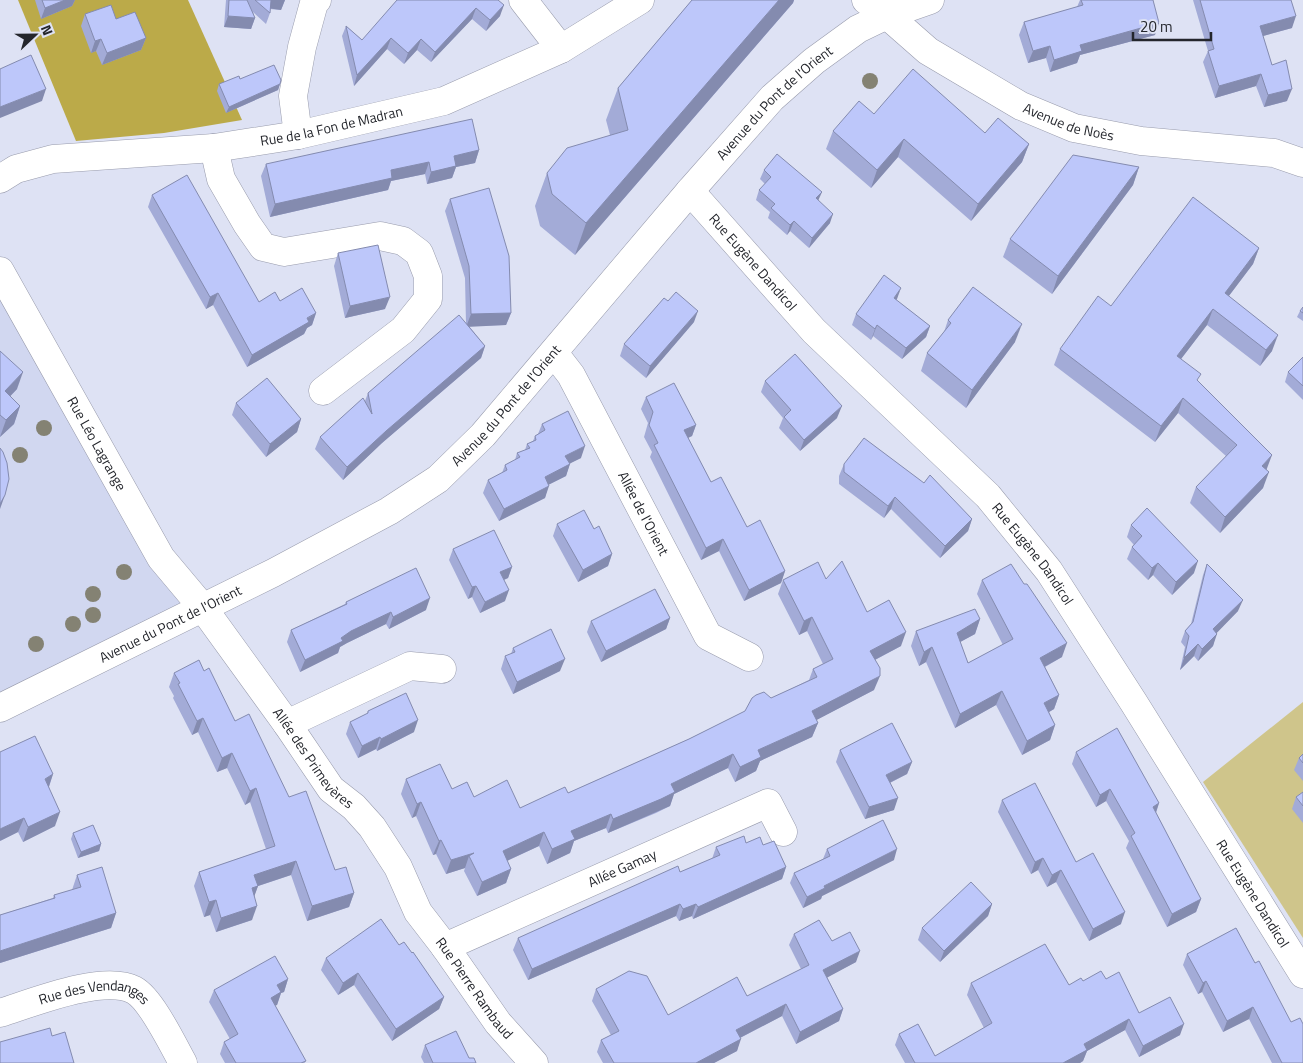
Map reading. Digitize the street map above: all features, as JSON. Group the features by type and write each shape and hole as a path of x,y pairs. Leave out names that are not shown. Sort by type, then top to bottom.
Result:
{"street":[{"path":"298,135 293,96 302,47 316,0"},
{"path":"523,0 561,48"},
{"name":"Rue de la Fon de Madran","path":"0,179 16,169 53,159 214,148 298,135 444,102 561,48 640,0"},
{"name":"Avenue du Pont de l'Orient","path":"0,708 203,608 389,511 438,479 483,435 690,191 772,98 814,61 858,29 876,8 930,0"},
{"name":"Avenue de Noès","path":"876,8 928,51 1021,106 1074,128 1141,141 1274,153 1303,163"},
{"path":"214,148 221,179 247,224 263,247 284,252 380,236 403,241 419,253 428,276 428,298 403,330 323,391"},
{"name":"Rue Eugène Dandicol","path":"690,191 814,332 988,496 1049,571 1134,702 1303,974"},
{"name":"Rue Léo Lagrange","path":"0,270 161,558 203,608"},
{"name":"Allée de l'Orient","path":"554,353 571,375 708,636 749,657"},
{"name":"Allée des Primevères","path":"203,608 287,724 331,790 354,808 372,827 398,868 418,912"},
{"path":"287,724 410,666 442,669"},
{"name":"Allée Gamay","path":"446,946 768,803 782,832"},
{"name":"Rue Pierre Rambaud","path":"418,912 446,946 498,1023 534,1063"},
{"name":"Rue des Vendanges","path":"0,1013 86,987 111,985 134,990 152,1009 183,1063"}],"shaded area":[{"path":"18,0 188,0 242,120 164,133 76,141"},
{"path":"0,271 203,608 0,708"},
{"path":"1303,702 1303,938 1203,782"}],"building":[{"path":"42,0 65,0 45,8"},
{"path":"229,0 247,0 255,18 228,16"},
{"path":"255,0 271,0 270,13"},
{"path":"397,0 498,0 504,5 490,20 476,8 435,52 421,39 408,53 391,38 357,75 346,26 362,40"},
{"path":"692,0 779,0 586,223 552,194 547,173 567,148 628,130 618,88"},
{"path":"1081,0 1153,0 1159,23 1080,45 1082,51 1054,60 1050,46 1033,51 1024,22 1083,5"},
{"path":"1200,0 1291,0 1296,16 1260,26 1272,65 1286,60 1292,89 1268,95 1261,74 1219,86 1208,51 1214,49"},
{"path":"111,5 116,19 135,12 146,38 107,53 101,39 95,41 85,14"},
{"path":"31,55 46,89 0,107 0,69"},
{"path":"274,65 281,80 280,84 229,107 219,84 239,76 240,79"},
{"path":"913,69 985,133 998,118 1029,144 978,204 904,139 877,170 833,131 859,101 874,114"},
{"path":"472,119 479,150 454,156 456,166 431,172 429,162 391,170 392,178 275,204 266,164"},
{"path":"777,154 822,192 816,198 833,214 812,238 794,221 790,225 771,208 775,204 759,190 771,177 764,170"},
{"path":"1073,155 1139,167 1058,276 1010,239"},
{"path":"187,175 259,302 275,292 280,301 302,288 316,313 307,318 309,322 252,355 218,293 210,297 152,195"},
{"path":"489,188 509,256 511,313 471,314 469,266 450,199"},
{"path":"1193,197 1259,248 1225,293 1278,335 1266,350 1213,309 1177,356 1201,374 1197,380 1272,455 1262,466 1269,472 1225,517 1196,487 1237,445 1183,398 1161,426 1060,349 1098,296 1111,306"},
{"path":"378,245 390,297 350,306 338,253"},
{"path":"884,275 901,288 894,298 930,326 906,348 877,325 875,329 856,314"},
{"path":"973,287 1022,324 972,390 927,353 951,323 948,320"},
{"path":"676,292 698,311 650,366 624,344 664,298 668,301"},
{"path":"459,315 485,346 347,467 320,437 363,398 372,414 368,393"},
{"path":"0,351 23,372 5,391 20,406 6,420 0,415"},
{"path":"795,354 842,406 804,440 784,417 791,410 765,381"},
{"path":"1303,357 1303,386 1288,372"},
{"path":"267,378 301,419 270,444 236,403"},
{"path":"674,383 696,425 684,430 711,482 721,477 747,527 760,520 785,571 749,590 723,539 706,548 654,445 658,443 649,425 653,412 646,397"},
{"path":"568,411 585,446 565,456 570,464 545,477 549,486 504,509 488,480 507,470 505,465 520,457 517,453 530,448 527,444 536,440 535,436 545,430 542,424"},
{"path":"864,438 924,483 930,475 972,519 945,546 895,497 888,506 844,472 844,464"},
{"path":"0,448 7,463 9,479 5,495 0,504"},
{"path":"1147,508 1198,561 1176,582 1158,563 1152,568 1132,547 1142,536 1131,525"},
{"path":"584,510 594,529 599,526 612,554 583,570 557,524"},
{"path":"494,530 512,567 500,572 509,590 485,602 476,586 472,587 453,549"},
{"path":"842,561 867,612 889,600 906,632 870,651 880,668 880,676 812,711 818,723 758,750 761,757 740,767 733,754 671,784 675,792 661,799 613,819 611,814 571,831 575,839 552,849 544,832 503,851 511,869 482,882 469,856 474,853 451,860 441,840 439,841 421,802 417,804 406,779 440,764 452,789 467,782 474,797 507,780 520,808 565,787 568,793 689,739 745,711 752,698 756,695 764,692 771,698 817,677 813,669 833,659 812,617 804,621 783,580 818,562 826,579"},
{"path":"1011,564 1067,643 1040,658 1059,695 1044,703 1055,725 1027,741 1002,691 960,714 932,647 924,652 916,631 975,609 980,619 957,633 968,663 1013,639 982,580"},
{"path":"1207,564 1243,600 1213,629 1217,634 1202,649 1198,644 1184,658 1189,636 1185,631 1193,622"},
{"path":"416,568 430,598 393,617 391,612 351,631 341,638 343,641 305,660 291,630 347,604 346,602"},
{"path":"655,589 670,618 606,651 591,621"},
{"path":"551,629 565,659 517,682 505,656 515,652 513,648"},
{"path":"199,660 204,671 209,668 235,721 249,714 289,797 306,791 335,870 346,867 354,893 312,906 296,861 254,875 258,886 252,888 257,906 221,918 216,900 209,902 199,872 275,846 256,788 250,791 232,753 222,758 203,718 197,721 178,684 180,683 174,673"},
{"path":"406,693 418,720 381,739 380,737 362,746 350,722"},
{"path":"892,723 912,762 886,775 898,798 869,807 840,750"},
{"path":"1117,728 1159,803 1153,807 1201,899 1172,914 1131,836 1135,833 1110,789 1100,795 1076,752"},
{"path":"35,736 53,774 45,779 60,812 28,827 24,818 0,829 0,752"},
{"path":"1303,754 1303,763 1299,758"},
{"path":"1035,783 1076,862 1093,853 1125,912 1093,929 1061,870 1052,875 1043,858 1035,862 1002,800"},
{"path":"1303,792 1303,806 1296,797"},
{"path":"883,820 897,849 824,886 825,888 807,897 794,873 830,856 827,849"},
{"path":"93,825 101,844 81,852 73,833"},
{"path":"744,836 746,843 760,837 763,845 774,841 786,867 698,907 696,904 683,909 680,904 532,969 518,938 678,866 680,872 720,855 716,847"},
{"path":"102,867 116,913 0,951 0,915 55,898 54,895 81,887 77,875"},
{"path":"971,882 992,904 944,951 922,928"},
{"path":"381,919 399,945 404,942 413,952 444,997 396,1029 358,973 343,983 326,958"},
{"path":"819,920 832,941 850,932 860,951 823,970 843,1009 800,1032 786,1004 736,1030 741,1039 696,1063 614,1063 601,1040 619,1031 596,989 629,971 647,976 668,1015 737,977 747,996 809,965 794,934"},
{"path":"1236,928 1255,963 1259,961 1291,1022 1300,1018 1303,1024 1303,1063 1282,1063 1253,1007 1227,1021 1206,981 1203,983 1187,954"},
{"path":"1045,944 1069,985 1081,978 1083,981 1101,971 1106,979 1119,972 1139,1013 1170,997 1184,1024 1143,1046 1129,1019 1084,1044 1087,1050 1063,1063 915,1063 899,1034 918,1024 935,1056 992,1023 971,983"},
{"path":"275,956 288,979 277,985 281,992 271,998 306,1061 301,1063 236,1063 224,1042 238,1034 214,990"},
{"path":"50,1028 52,1036 65,1032 74,1063 0,1063 0,1042"},
{"path":"456,1031 469,1058 474,1058 476,1063 433,1063 425,1045"}]}
